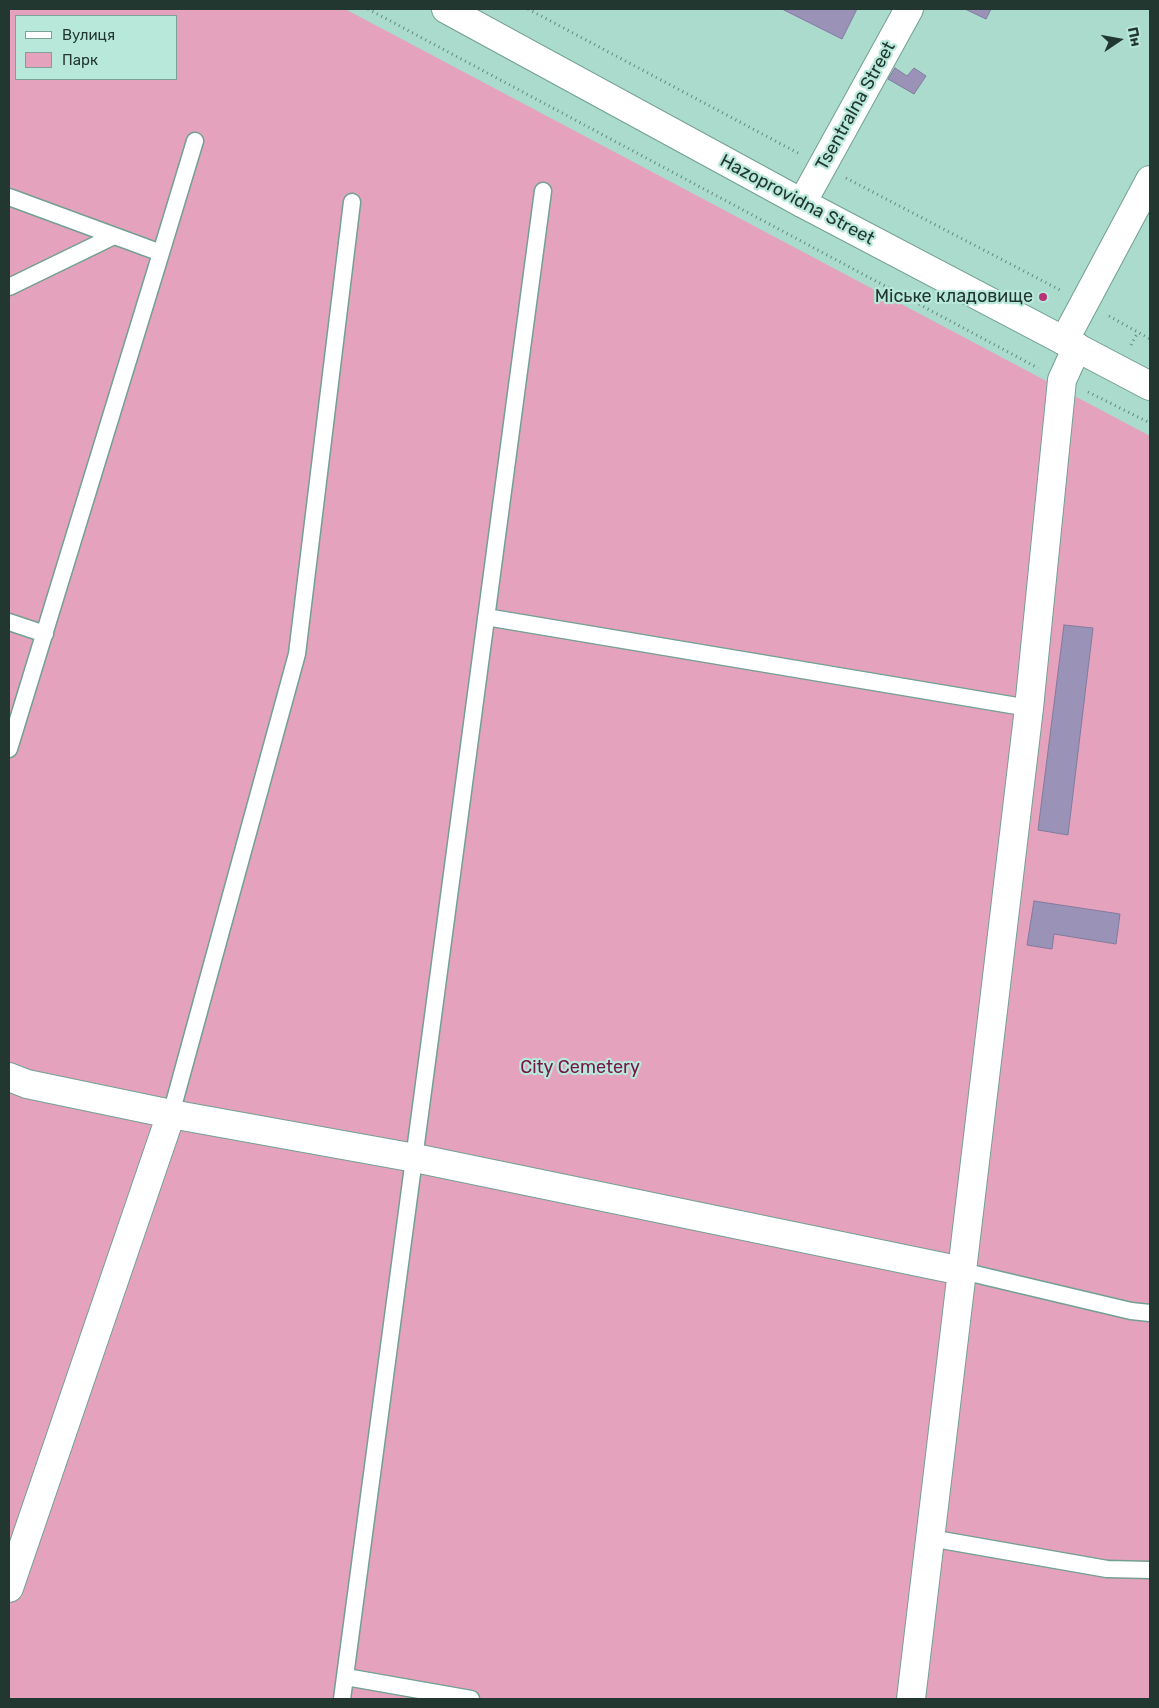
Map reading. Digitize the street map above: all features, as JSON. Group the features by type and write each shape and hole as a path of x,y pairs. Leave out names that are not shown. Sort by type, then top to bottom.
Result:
{"street":[{"name":"Hazoprovidna Street","path":"446,9 802,203 1150,386"},
{"name":"Tsentralna Street","path":"802,203 909,9"},
{"path":"911,1699 1029,708 1062,380 1070,344 1150,180"},
{"path":"9,1077 27,1084 171,1114 415,1158 962,1271"},
{"path":"11,1573 171,1114"}],"lane":[{"path":"9,749 195,141"},
{"path":"342,1699 543,191"},
{"path":"9,197 161,253"},
{"path":"171,1114 297,654 352,202"},
{"path":"9,287 114,236"},
{"path":"486,617 1029,708"},
{"path":"9,622 45,634"},
{"path":"962,1271 1150,1313"},
{"path":"930,1538 1107,1569 1150,1570"},
{"path":"346,1677 471,1699"}],"path":[{"path":"368,9 1006,352 1150,423"}],"green space":[{"name":"City Cemetery","path":"9,9 345,9 1150,436 1150,1699 9,1699"}],"building":[{"path":"782,9 857,9 842,39"},
{"path":"965,9 991,9 986,19"},
{"path":"895,68 907,76 914,68 926,76 914,94 888,79"},
{"path":"1064,625 1093,628 1068,835 1038,830"},
{"path":"1034,901 1120,914 1116,944 1054,934 1052,949 1027,945"}],"place":[{"name":"Міське кладовище","path":"1043,297"}]}
